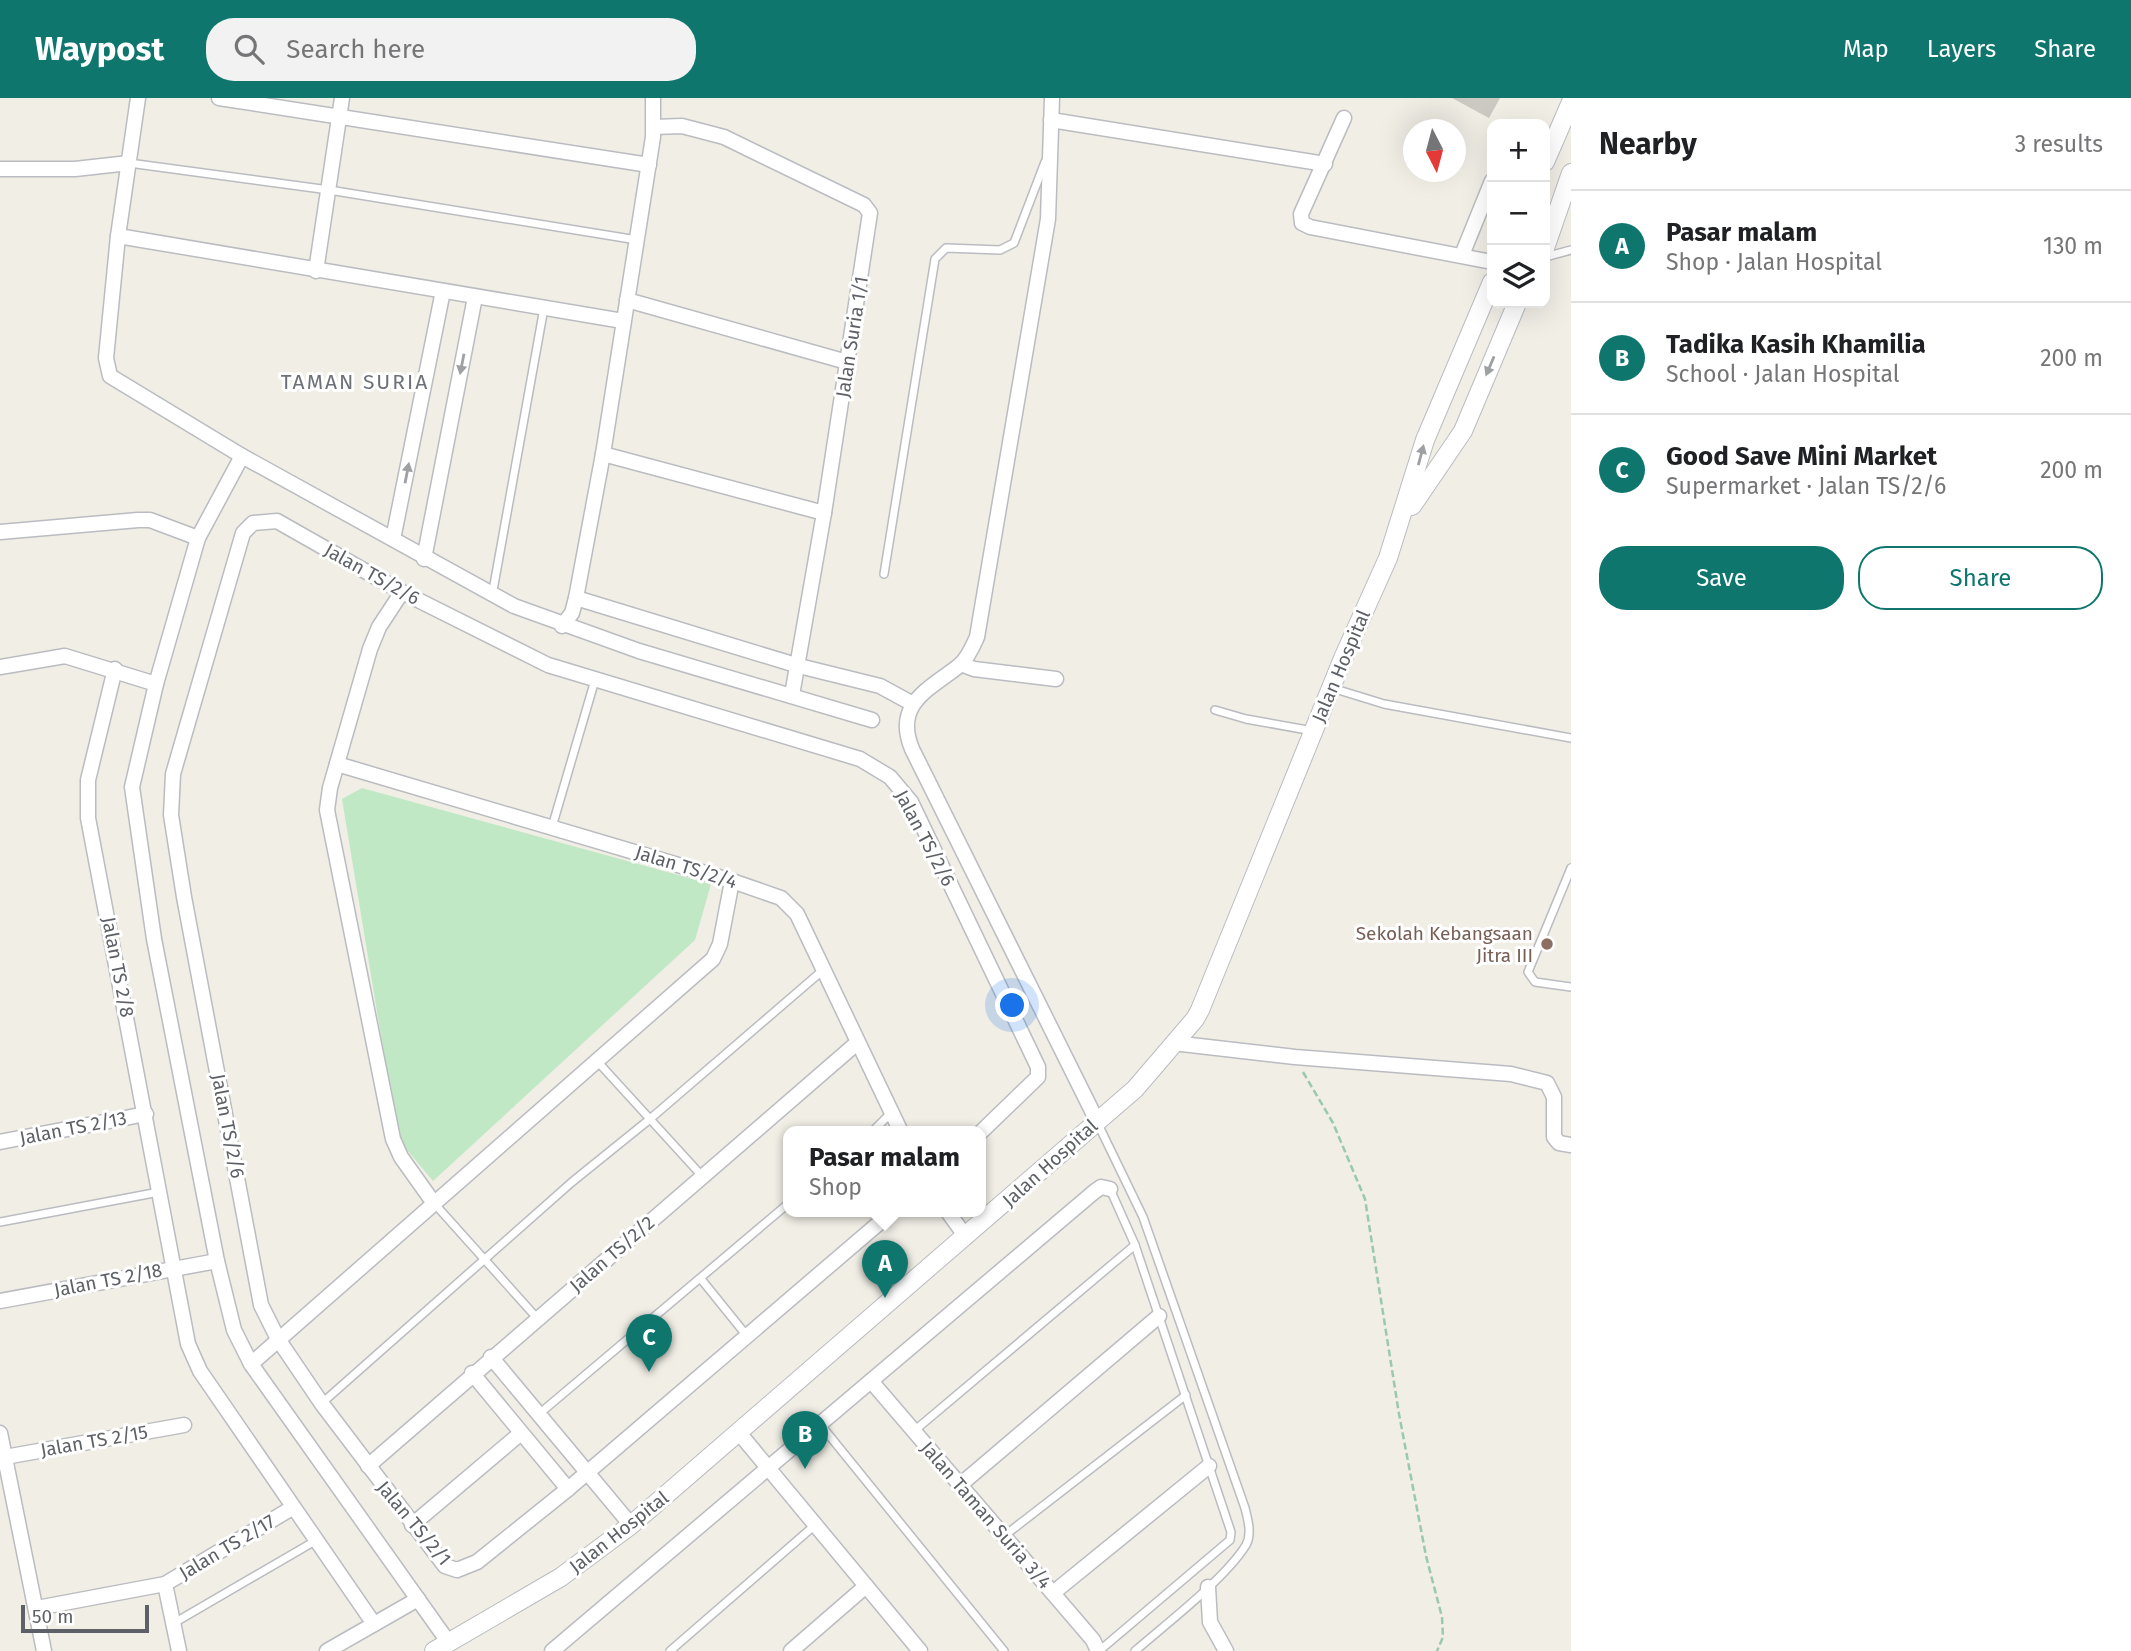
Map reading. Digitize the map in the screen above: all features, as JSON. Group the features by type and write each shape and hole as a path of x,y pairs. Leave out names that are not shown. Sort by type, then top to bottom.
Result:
{"street":[{"path":"138,98 118,236 106,358 110,376 242,456 492,596 562,626 872,720"},
{"path":"219,98 649,165"},
{"path":"316,271 342,98"},
{"path":"562,626 572,613 576,598 603,454 649,165 654,127 653,98"},
{"path":"1052,98 1048,153 1050,204 977,636 961,664 949,670 913,704 906,722 912,749 1097,1121"},
{"path":"1553,127 1571,102"},
{"path":"1344,118 1301,215 1303,223 1310,227 1487,261"},
{"path":"1051,120 1325,164"},
{"name":"Jalan Suria 1/1","path":"654,127 704,130 864,205 870,213 824,513 792,695"},
{"path":"0,169 75,169 129,163"},
{"path":"1546,245 1571,173"},
{"path":"1462,255 1492,182"},
{"path":"118,236 623,321"},
{"path":"393,539 443,291"},
{"name":"Jalan Hospital","path":"442,1647 561,1577 631,1525 1135,1089 1195,1019 1402,521 1424,440 1487,294"},
{"path":"424,559 475,297"},
{"path":"627,300 847,362"},
{"name":"Jalan Hospital","path":"1402,521 1463,431 1515,308"},
{"path":"603,454 824,513"},
{"path":"242,456 198,538 156,684 131,787 154,939 217,1261 234,1330 251,1364 418,1599 442,1647"},
{"path":"0,532 138,520 158,523 198,538"},
{"name":"Jalan TS/2/6","path":"278,1339 261,1305 184,897 172,815 173,774 243,533 253,523 277,521 402,592 528,656 595,680 859,759 879,768 902,789 1040,1073 986,1127"},
{"path":"402,592 379,627 370,649 328,799 330,828 393,1139 401,1157 433,1202"},
{"path":"576,598 799,666 880,686 913,704"},
{"path":"0,667 65,656 115,669 156,684"},
{"path":"961,664 974,669 1056,679"},
{"name":"Jalan TS 2/8","path":"115,669 88,780 86,803 173,1267 194,1359 292,1508 374,1624"},
{"name":"Jalan TS/2/4","path":"337,764 782,898 791,905 898,1126"},
{"path":"251,1364 713,959 720,944 732,881"},
{"name":"Jalan TS/2/2","path":"368,1466 472,1373 857,1043"},
{"path":"1173,1043 1295,1057 1511,1074 1547,1083 1554,1097 1554,1137 1559,1143 1571,1145"},
{"name":"Jalan TS 2/13","path":"0,1142 146,1114"},
{"path":"552,1651 581,1630 768,1467 1094,1192 1101,1187 1110,1189"},
{"path":"588,1472 885,1217"},
{"path":"952,1217 966,1237"},
{"name":"Jalan TS 2/18","path":"0,1301 217,1261"},
{"path":"960,1485 1159,1316"},
{"name":"Jalan TS/2/1","path":"278,1339 322,1404 445,1566 457,1570 466,1569 588,1472"},
{"path":"491,1357 631,1525"},
{"path":"472,1373 568,1489"},
{"name":"Jalan Taman Suria 3/4","path":"871,1381 1098,1646 1099,1651"},
{"name":"Jalan TS 2/15","path":"5,1457 184,1425"},
{"path":"0,1433 44,1651"},
{"path":"412,1525 521,1433"},
{"path":"740,1433 920,1651"},
{"path":"1053,1593 1209,1466"},
{"name":"Jalan TS 2/17","path":"37,1608 165,1584 292,1508"},
{"path":"165,1584 179,1651"},
{"path":"791,1651 866,1586"},
{"path":"1208,1587 1210,1622 1226,1651"},
{"path":"327,1651 418,1599"}],"lane":[{"path":"884,574 935,259 946,247 1000,250 1014,243 1048,153"},
{"path":"129,163 329,190 637,240"},
{"path":"1550,256 1571,250"},
{"path":"492,596 544,307"},
{"path":"552,827 595,680"},
{"path":"1331,688 1384,705 1571,738"},
{"path":"1215,710 1254,721 1314,731"},
{"path":"1571,868 1528,972 1535,982 1571,987"},
{"path":"322,1404 572,1182 650,1119 822,971"},
{"path":"597,1061 703,1177"},
{"path":"877,1126 891,1113"},
{"path":"1097,1121 1143,1217 1248,1520 1247,1544 1208,1587 1135,1651"},
{"path":"1099,1651 1230,1540 1231,1532 1135,1245 1110,1189"},
{"path":"0,1223 160,1192"},
{"path":"433,1202 537,1318"},
{"path":"539,1414 783,1208"},
{"path":"914,1431 1135,1245"},
{"path":"701,1279 748,1337"},
{"path":"1004,1536 1185,1395"},
{"path":"820,1424 1004,1651"},
{"path":"670,1651 816,1525"},
{"path":"174,1623 315,1541"}],"path":[{"path":"1295,1057 1333,1123 1365,1199 1399,1414 1426,1556 1442,1617 1443,1637 1437,1651"}],"green space":[{"path":"362,788 711,884 695,940 433,1181 398,1139 342,799"}],"building":[{"path":"1452,98 1500,98 1489,118"}],"place":[{"name":"Sekolah Kebangsaan Jitra III","path":"1547,944"},
{"name":"Pasar malam","path":"885,1298"},
{"name":"Good Save Mini Market","path":"649,1372"},
{"name":"Tadika Kasih Khamilia","path":"805,1469"}],"district":[{"name":"TAMAN SURIA","path":"355,382"}]}
